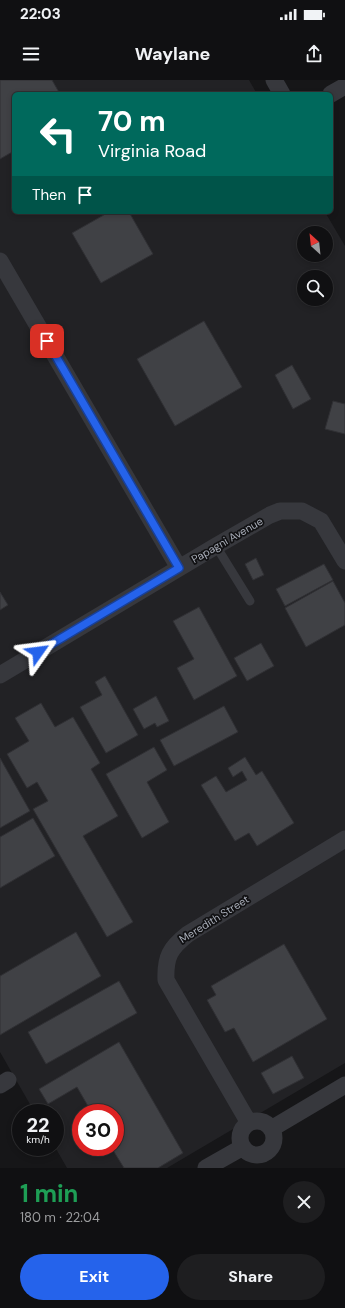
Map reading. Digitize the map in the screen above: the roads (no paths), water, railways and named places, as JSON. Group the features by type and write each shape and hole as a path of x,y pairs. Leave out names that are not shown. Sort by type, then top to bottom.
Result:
{"street":[{"path":"274,80 281,92"},
{"path":"333,93 345,86"},
{"path":"0,261 179,568"},
{"name":"Papagni Avenue","path":"0,674 270,515 291,510 302,511 313,515 321,521 345,561"},
{"name":"Meredith Street","path":"249,1123 166,980 165,966 175,944 188,934 345,839"},
{"path":"271,1129 345,1085"},
{"path":"260,1121 271,1129 274,1136 273,1142 267,1151 251,1154 243,1147 241,1142 242,1131 249,1123 260,1121"},
{"path":"206,1168 243,1147"}],"lane":[{"path":"216,546 250,601"}]}
